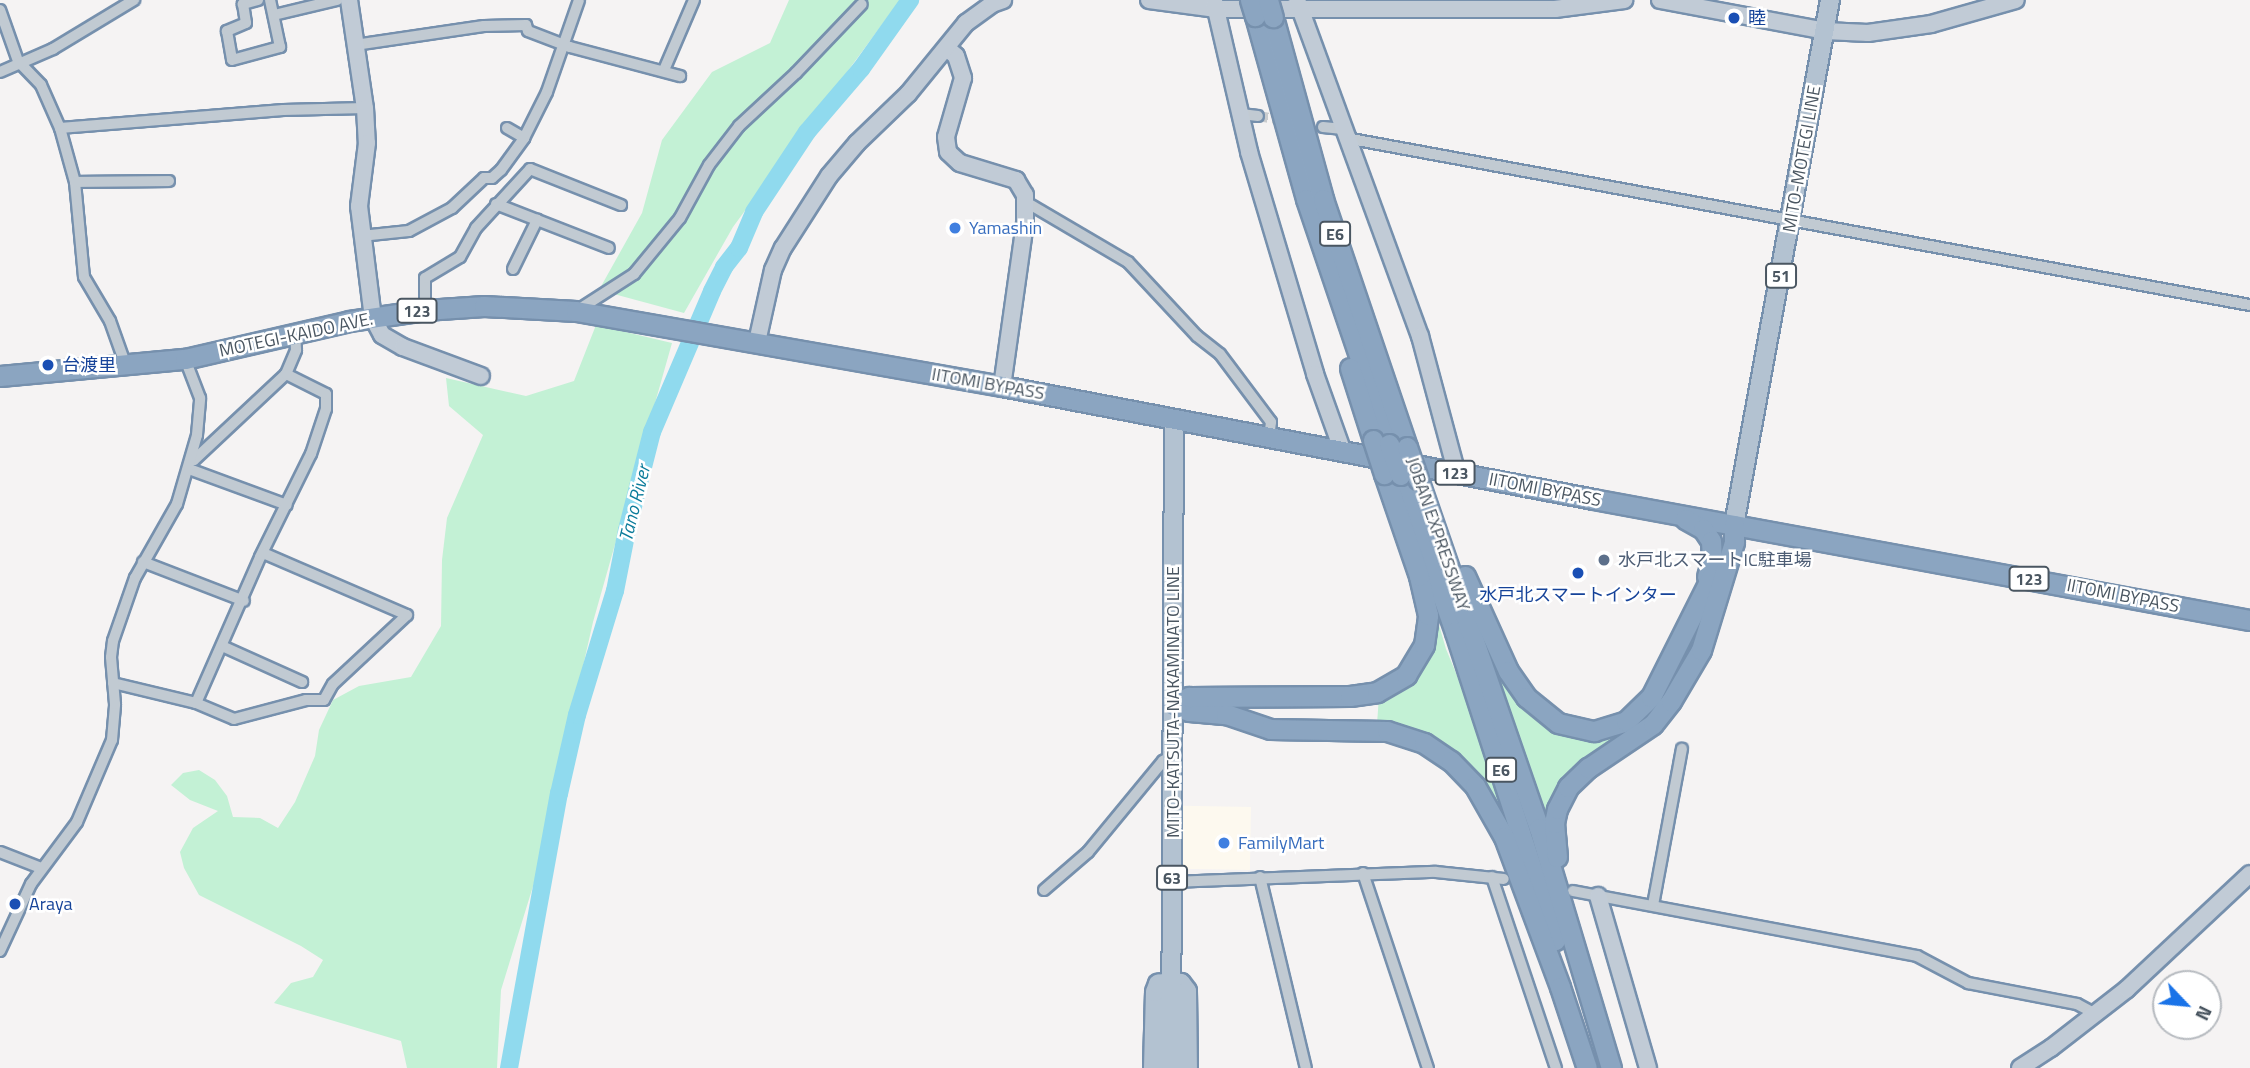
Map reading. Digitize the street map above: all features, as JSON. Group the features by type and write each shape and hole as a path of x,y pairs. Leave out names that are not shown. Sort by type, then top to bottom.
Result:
{"highway":[{"path":"1264,12 1264,50 1278,132 1408,477 1479,609 1508,671 1536,708 1558,723 1594,731 1616,726 1636,714 1658,687 1705,591 1724,540 1734,525"},
{"path":"1173,705 1189,697 1350,696 1377,692 1406,675 1424,645 1428,615 1419,576 1408,477 1264,12"},
{"name":"MOTEGI-KAIDO AVE.","path":"0,376 185,359 373,318 425,310 484,306 576,311 757,342"},
{"name":"IITOMI BYPASS","path":"757,342 2250,620"},
{"name":"JOBAN EXPRESSWAY","path":"1408,477 1593,1068"},
{"name":"JOBAN EXPRESSWAY","path":"1408,477 1539,828 1611,1068"},
{"path":"1673,514 1703,529 1711,541 1712,559 1705,591"},
{"path":"1618,1068 1556,856 1554,823 1562,797 1578,777 1644,732 1671,701 1706,637 1734,542 1734,525"},
{"path":"1173,705 1189,711 1226,714 1270,729 1387,732 1424,743 1451,761 1475,786 1504,838 1587,1068"}],"main road":[{"name":"MITO-MOTEGI LINE","path":"1734,525 1830,0"},
{"name":"MITO-KATSUTA-NAKAMINATO LINE","path":"1171,1068 1174,419"},
{"path":"1153,1068 1155,992 1158,984 1171,982 1181,983 1187,991 1188,1068"}],"street":[{"path":"0,72 52,49 134,0"},
{"path":"258,0 243,4 246,23 226,31 232,60 280,47 270,0"},
{"path":"274,15 337,0"},
{"path":"349,0 365,108 367,143 359,206 373,318 382,335 403,347 481,376"},
{"path":"361,236 409,231 452,208 484,178 492,178 502,170 524,138 547,92 579,0"},
{"path":"664,70 694,0"},
{"path":"757,342 773,270 783,248 829,176 908,94 976,13 1003,0"},
{"path":"1149,0 1215,5 1555,9 1599,1 1624,0"},
{"path":"1660,0 1825,31 1868,33 1902,30 2016,0"},
{"path":"576,311 634,274 680,218 709,165 738,126 796,73 862,4"},
{"path":"1298,4 1420,335 1457,474"},
{"path":"1215,5 1241,114 1315,374 1343,452"},
{"path":"0,10 22,64 41,85 60,128 75,182 84,277 115,331 126,366"},
{"path":"355,45 484,26 526,25 528,31 565,44 680,76"},
{"path":"947,48 956,56 962,78 946,137 948,152 960,163 1016,180 1026,202 1014,318 1002,386"},
{"path":"60,128 284,110 365,108"},
{"path":"1241,114 1258,116"},
{"path":"1323,127 1344,134 1791,220 2250,305"},
{"path":"507,128 524,138"},
{"path":"425,310 425,278 460,257 476,228 530,169 621,205"},
{"path":"75,182 169,181"},
{"path":"1026,202 1128,262 1197,336 1220,354 1271,422 1269,438"},
{"path":"496,204 609,248"},
{"path":"513,269 537,220"},
{"path":"190,464 286,374 296,350 295,333"},
{"path":"0,951 41,868 77,822 102,766 115,726 113,641 143,562 168,524 190,464 200,398 185,359"},
{"path":"195,703 244,601 263,552 311,454 326,409 326,394 286,374"},
{"path":"190,464 288,505"},
{"path":"113,683 195,703 234,719 306,700 324,701 333,684 407,615 263,552"},
{"path":"143,562 244,601"},
{"path":"222,646 302,682"},
{"path":"1653,905 1682,750"},
{"path":"1044,890 1088,852 1163,761 1173,755"},
{"path":"0,852 41,868"},
{"path":"1172,882 1436,872 1504,879"},
{"path":"1363,873 1428,1068"},
{"path":"2020,1068 2096,1014 2155,964 2250,874"},
{"path":"1260,877 1306,1068"},
{"path":"1492,877 1556,1068"},
{"path":"1573,891 1917,956 1968,983 2077,1004 2096,1014"},
{"path":"1598,897 1648,1068"}],"shaded area":[{"path":"1182,806 1251,807 1250,870 1181,869"}],"green space":[{"path":"789,0 900,0 733,227 684,313 599,290 642,213 662,140 712,72 770,43"},
{"path":"596,325 672,343 593,622 534,883 501,990 497,1068 407,1068 401,1041 274,1003 291,983 313,977 323,960 301,946 199,895 184,868 180,852 193,828 218,811 190,800 171,785 183,773 199,770 215,780 227,796 233,817 260,818 278,828 295,802 315,756 319,730 333,700 359,686 411,677 441,626 442,560 447,518 483,435 449,406 446,378 526,396 574,381"},
{"path":"1432,601 1446,649 1468,702 1535,900 1480,785 1377,724 1379,696 1402,685"},
{"path":"1481,629 1508,682 1592,736 1664,679 1676,683 1652,719 1615,746 1547,826"}],"waterway":[{"name":"Tano River","path":"509,1068 559,794 577,715 615,591 627,530 652,432 712,291 724,267 739,248 754,212 807,132 861,69 910,0"}],"tunnel":[{"path":"1258,116 1323,127"}],"place":[{"name":"睦","path":"1734,18"},
{"name":"Yamashin","path":"955,228"},
{"name":"台渡里","path":"48,365"},
{"name":"水戸北スマートIC駐車場","path":"1604,560"},
{"name":"水戸北スマートインター","path":"1578,573"},
{"name":"FamilyMart","path":"1224,843"},
{"name":"Araya","path":"15,904"}]}
